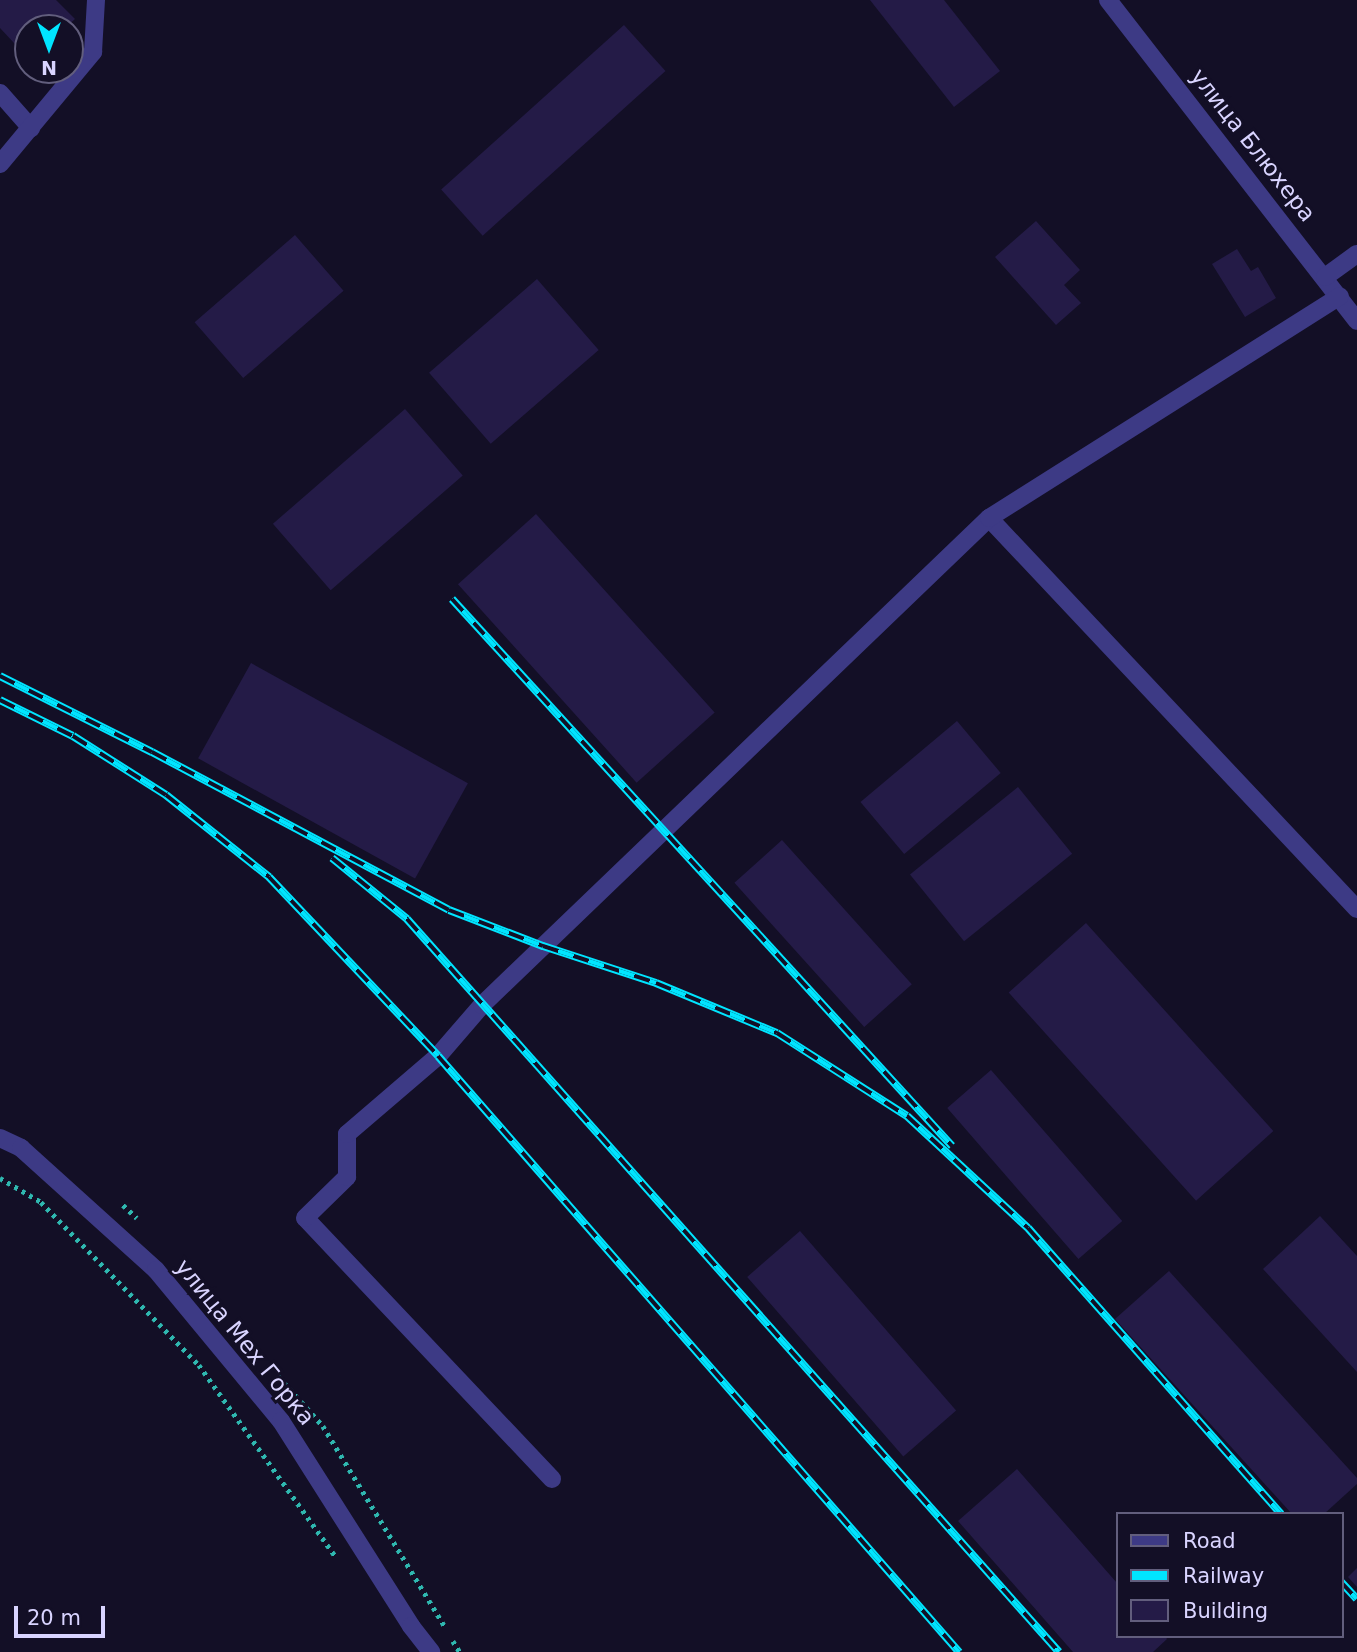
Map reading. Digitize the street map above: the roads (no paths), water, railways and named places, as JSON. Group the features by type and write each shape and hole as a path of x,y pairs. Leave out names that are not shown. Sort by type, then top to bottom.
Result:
{"street":[{"path":"0,164 93,52 96,0"},
{"name":"улица Блюхера","path":"1108,0 1357,321"},
{"path":"0,93 31,128"},
{"path":"1325,277 1357,254"},
{"path":"552,1479 305,1219 347,1177 347,1134 438,1056 482,1005 989,518 1340,296"},
{"path":"989,518 1357,909"},
{"name":"улица Мех Горка","path":"0,1138 21,1148 156,1270 281,1421 411,1626 431,1652"}],"railway":[{"path":"452,599 952,1146"},
{"path":"0,676 152,752 449,910 543,946 656,983 777,1033 907,1116 1028,1228 1279,1512"},
{"path":"0,700 73,736 166,795 269,877 438,1056 959,1652"},
{"path":"332,858 407,919 1059,1652"},
{"path":"1343,1584 1357,1599"}]}
